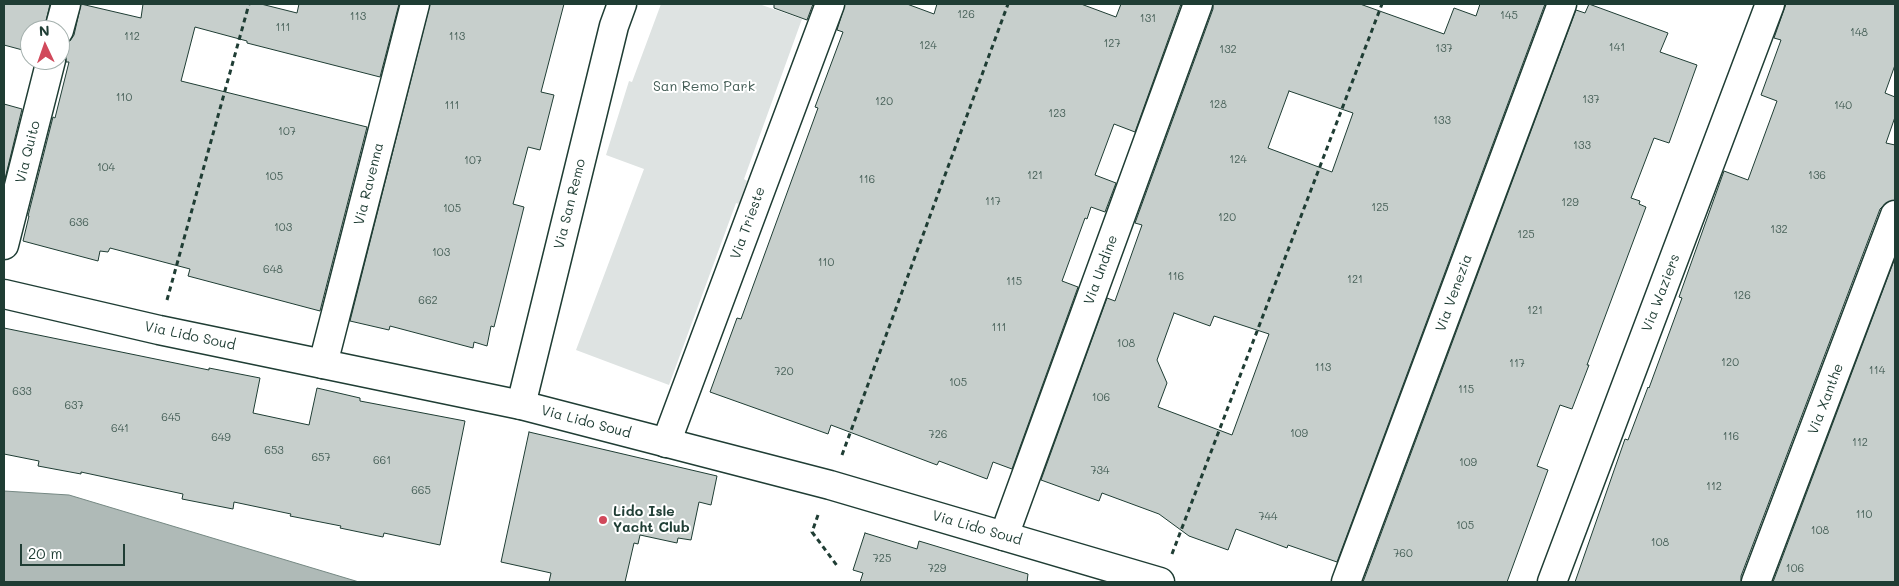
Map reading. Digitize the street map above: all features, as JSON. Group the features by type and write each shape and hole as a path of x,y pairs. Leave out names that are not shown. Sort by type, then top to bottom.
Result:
{"street":[{"path":"62,20 66,4"},
{"name":"Via Ravenna","path":"323,364 415,4"},
{"name":"Via San Remo","path":"522,405 614,26 622,4"},
{"name":"Via Trieste","path":"666,443 830,4"},
{"name":"Via Undine","path":"1004,536 1198,4"},
{"name":"Via Venezia","path":"1346,582 1562,4"},
{"name":"Via Waziers","path":"1552,582 1770,4"},
{"name":"Via Quito","path":"4,245 48,70"},
{"name":"Via Xanthe","path":"1756,582 1895,215"},
{"name":"Via Lido Soud","path":"4,294 159,330 522,405 830,484 1160,582"}],"path":[{"path":"159,330 249,4"},
{"path":"838,567 812,532 1008,4"},
{"path":"1171,554 1382,4"}],"green space":[{"name":"San Remo Park","path":"661,4 759,4 802,19 744,179 747,181 739,204 736,203 669,385 576,350 644,169 606,155 629,81 632,82"}],"shaded area":[{"path":"4,491 69,495 359,582 4,582"}],"building":[{"path":"4,4 50,4 46,20 20,20 20,49 4,45"},
{"path":"81,4 141,18 143,4 261,4 297,13 299,4 399,4 380,77 247,43 247,41 195,27 181,81 367,127 320,311 188,276 190,269 110,248 108,252 100,251 98,261 23,241 53,117 55,118 67,70 70,70 70,41 74,35"},
{"path":"430,4 564,4 541,92 554,95 540,150 528,147 513,204 524,207 494,327 491,326 487,346 474,342 473,348 390,326 389,330 350,321"},
{"path":"774,4 813,4 807,20 774,8"},
{"path":"845,4 907,4 934,14 937,4 1081,4 1116,17 1121,4 1181,4 1135,132 1114,124 1095,175 1116,183 1105,212 1091,207 1087,219 1085,218 1062,281 1078,287 1012,469 993,462 987,479 939,461 937,465 831,425 828,434 710,392 737,318 741,319 818,108 815,107 843,32 837,30"},
{"path":"1213,4 1360,4 1444,34 1454,8 1476,16 1480,4 1545,4 1337,562 1288,545 1287,548 1236,529 1228,550 1189,536 1159,514 1102,493 1099,501 1041,480 1107,298 1115,301 1142,225 1135,223 1213,9","holes":["1289,91 1353,113 1332,172 1268,148","1174,313 1210,326 1214,316 1269,334 1232,435 1158,407 1167,383 1157,360"]},
{"path":"1589,4 1668,33 1660,52 1697,65 1669,143 1654,138 1631,198 1640,201 1639,204 1646,207 1572,409 1560,405 1537,466 1548,470 1507,582 1363,582 1576,10 1585,13"},
{"path":"1786,4 1895,4 1895,65 1885,93 1895,97 1895,117 1886,143 1895,145 1895,200 1886,203 1880,209 1741,576 1741,582 1575,582 1625,439 1628,440 1682,298 1679,297 1724,171 1748,180 1777,101 1761,95 1781,40 1774,38"},
{"path":"4,104 22,109 4,183"},
{"path":"1895,258 1895,582 1773,582"},
{"path":"4,328 209,370 209,368 260,378 253,413 309,425 317,388 360,398 360,401 465,421 440,545 384,533 383,537 234,502 233,509 182,499 183,494 81,472 81,474 38,466 39,461 4,454"},
{"name":"Lido Isle Yacht Club","path":"529,432 717,476 711,505 699,502 691,540 678,538 677,543 640,535 638,544 634,543 625,582 549,582 551,573 501,562"},
{"path":"865,533 917,549 919,541 1028,574 1027,582 860,582 863,573 853,570"}],"place":[{"name":"Lido Isle Yacht Club","path":"603,520"}]}
